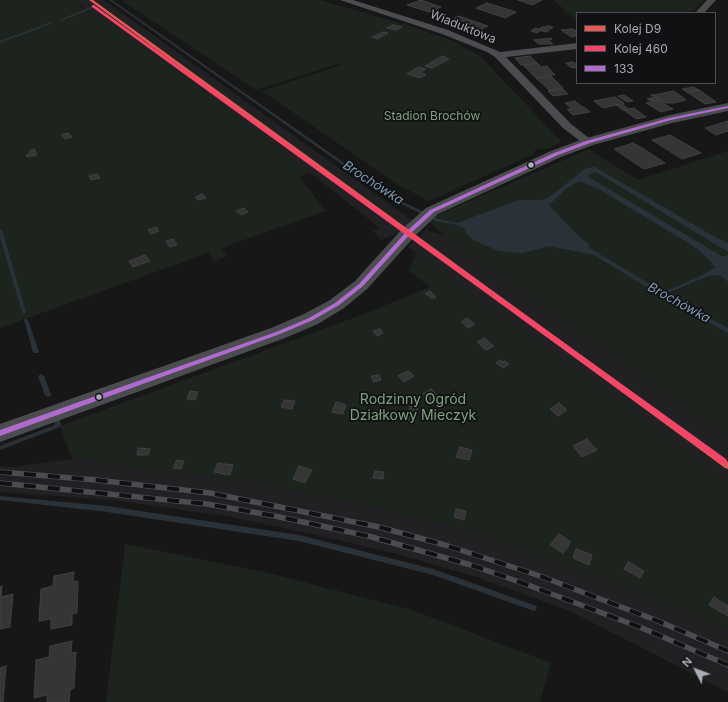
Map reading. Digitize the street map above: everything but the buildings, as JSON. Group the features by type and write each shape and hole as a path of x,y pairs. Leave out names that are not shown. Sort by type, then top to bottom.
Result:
{"street":[{"name":"Wiaduktowa","path":"344,0 472,42 498,55 562,120 588,142"},
{"path":"700,12 712,0"},
{"path":"498,55 576,46"},
{"path":"0,433 278,333 311,319 337,304 361,285 423,219 556,154 588,142 695,113 728,107"}],"shaded area":[{"path":"72,0 104,0 412,220 402,231 381,240 373,231 380,228 309,172 155,54"},
{"path":"426,230 444,235 728,436 728,483 408,247"},
{"path":"72,459 240,481 360,503 463,530 610,580 728,630 728,692 570,611 476,577 397,554 308,533 225,516 112,500 0,492 0,466 15,467"}],"green space":[{"path":"0,0 72,0 83,9 96,15 155,54 309,172 299,177 326,211 221,248 227,256 215,261 208,253 0,328"},
{"name":"Stadion Brochów","path":"121,0 320,0 410,26 459,43 458,44 480,56 562,142 546,149 541,148 534,151 534,154 429,201 397,184 262,91 342,65 341,63 256,90"},
{"path":"554,0 705,0 691,12 576,12 576,21"},
{"path":"589,149 638,180 728,151 728,437 444,235 428,221 435,216"},
{"name":"Rodzinny Ogród Działkowy Mieczyk","path":"416,253 728,483 728,630 610,580 463,530 360,503 240,481 72,459 60,426 356,317 430,287 409,271"},
{"path":"125,544 264,572 412,610 551,663 540,702 106,702"}],"water":[{"path":"595,167 715,237 728,243 728,252 596,172 587,176 723,257 728,255 728,282 720,275 708,276 668,293 674,299 728,328 728,333 658,294 594,255 549,246 523,253 499,251 475,241 466,233 464,228 457,225 457,223 519,200 542,200 548,198 586,168","holes":["579,181 597,188 682,239 700,251 716,267 699,277 663,292 588,247 589,244 579,237 549,205 566,189"]}],"waterway":[{"name":"Brochówka","path":"110,0 392,198 437,220 463,225"},
{"path":"60,20 94,7"},
{"path":"0,42 52,23"},
{"path":"0,230 24,312"},
{"path":"26,320 36,352"},
{"path":"41,376 48,395"},
{"path":"0,448 58,426 57,421"},
{"path":"0,498 107,509 299,538 433,572 534,608"}],"railway":[{"path":"0,472 96,480 210,493 379,527 445,545 540,576 658,621 728,651"},
{"path":"0,483 207,504 275,516 368,536 471,565 528,585 642,628 728,665"}],"rail line":[{"name":"D9","path":"91,0 728,466"},
{"name":"460","path":"93,6 723,461"}],"transit line":[{"name":"133","path":"0,433 278,333 311,319 337,304 361,285 409,232 432,211 556,154 588,142 670,119 728,107"}]}
